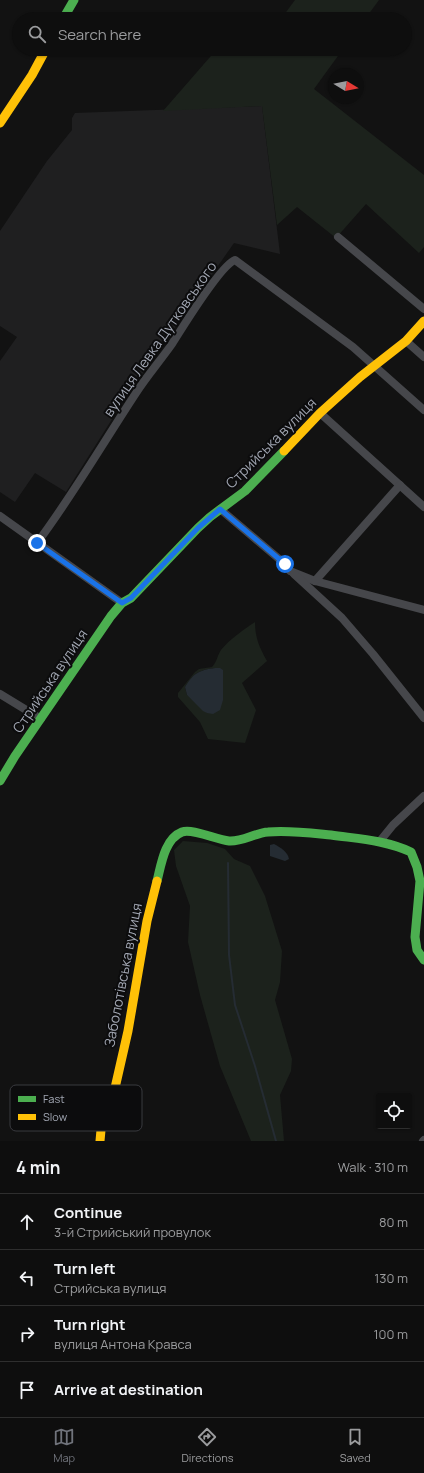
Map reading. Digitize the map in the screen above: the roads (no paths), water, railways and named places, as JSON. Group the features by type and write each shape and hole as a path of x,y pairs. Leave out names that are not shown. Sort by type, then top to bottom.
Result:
{"street":[{"path":"67,12 74,0"},
{"path":"2,115 32,75 42,56"},
{"path":"338,237 424,309"},
{"name":"вулиця Левка Дутковського","path":"37,543 62,510 137,392 217,277 230,262 235,260 239,262 353,347 375,366"},
{"name":"Стрийська вулиця","path":"0,781 15,756 102,629 122,603 131,598 198,528 220,509 245,491 320,413 360,377 406,341 424,321"},
{"path":"406,341 424,358"},
{"path":"375,366 424,410"},
{"path":"320,413 424,507"},
{"path":"316,581 400,485"},
{"path":"220,509 285,564 290,571 342,618 424,718"},
{"path":"0,516 122,603"},
{"path":"290,571 316,581 424,610"},
{"path":"0,694 41,720"},
{"path":"424,796 392,825 380,841 398,846 411,852 421,867 415,937 417,950 424,960"},
{"name":"Заболотівська вулиця","path":"116,1085 128,1031 147,921 161,864 168,845 175,836 183,831 194,832 229,841 277,831 303,832 380,841"},
{"name":"Заболотівська вулиця","path":"100,1141 101,1131"}],"waterway":[{"path":"228,863 229,955 235,1005 255,1066 276,1141"}]}
